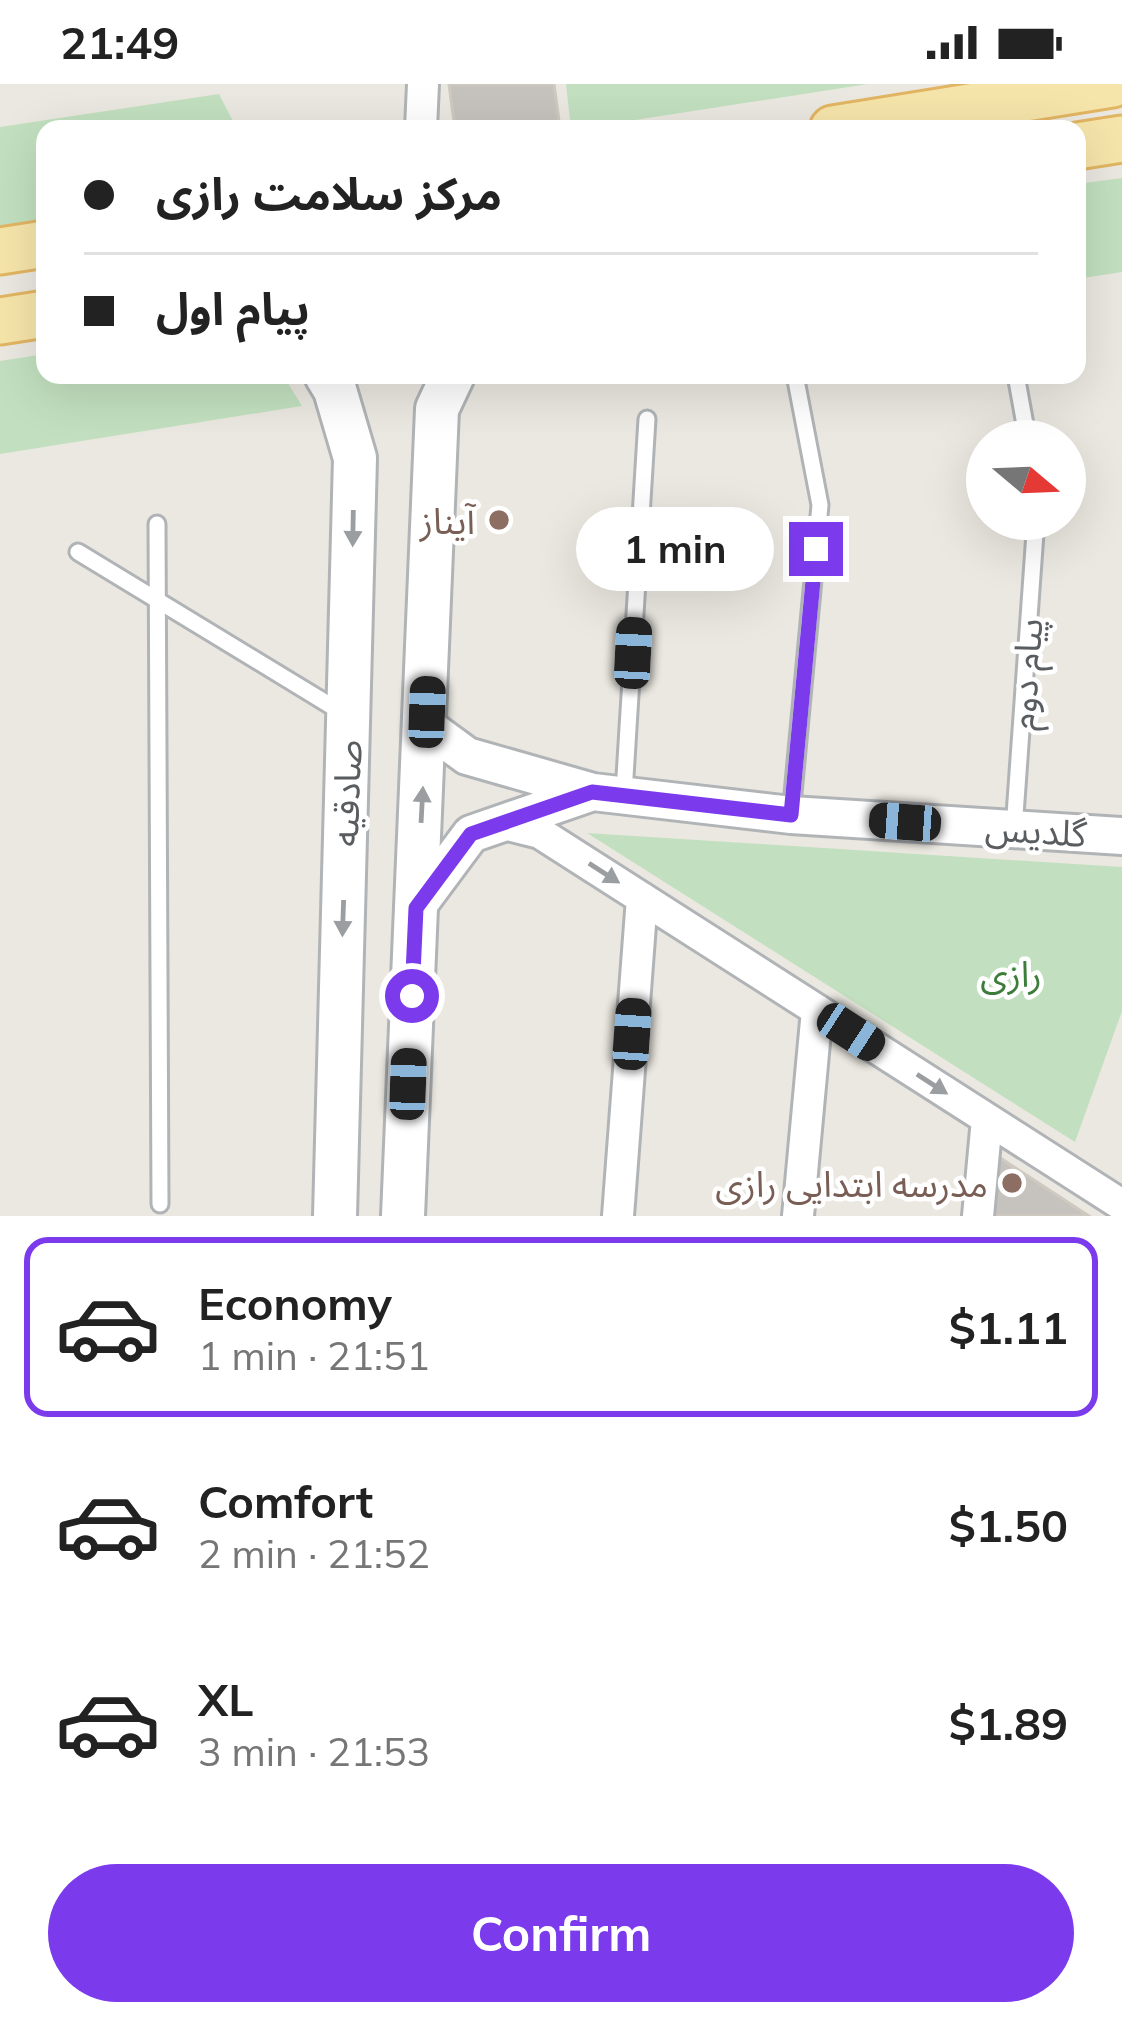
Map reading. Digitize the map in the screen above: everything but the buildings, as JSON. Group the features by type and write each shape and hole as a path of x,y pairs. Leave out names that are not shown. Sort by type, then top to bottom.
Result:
{"main road":[{"path":"889,120 1112,84"},
{"path":"1086,145 1122,139"},
{"path":"0,251 36,245"},
{"path":"0,321 36,315"},
{"name":"صادقیه","path":"331,384 355,458 335,1216"},
{"path":"355,458 356,384"},
{"name":"صادقیه","path":"403,1216 443,386"}],"street":[{"path":"421,120 423,84"},
{"name":"گلدیس","path":"426,727 466,756 608,792 791,815 1122,836"},
{"path":"416,908 471,834 608,792"},
{"path":"500,823 540,832 1122,1205"},
{"path":"618,1216 642,898"},
{"path":"798,1216 817,1010"},
{"path":"978,1216 987,1119"}],"lane":[{"path":"791,815 820,505 797,384"},
{"path":"1018,384 1024,420"},
{"path":"608,792 647,419"},
{"path":"158,524 154,598 160,1204"},
{"name":"پیام دوم","path":"1014,829 1035,540"},
{"path":"78,552 348,717"}],"green space":[{"path":"566,84 868,84 630,120 570,120"},
{"path":"219,94 232,120 46,120"},
{"path":"36,122 36,221 0,227 0,127"},
{"path":"1122,178 1122,272 1086,278 1086,183"},
{"path":"36,355 36,384 289,384 302,406 0,454 0,361"},
{"name":"رازی","path":"587,833 1122,867 1122,1011 1075,1142"}],"place":[{"name":"آیناز","path":"499,520"},
{"name":"مدرسه ابتدایی رازی","path":"1012,1183"}],"route":[{"path":"412,996 416,908 471,834 592,792 791,815 816,549"}]}
